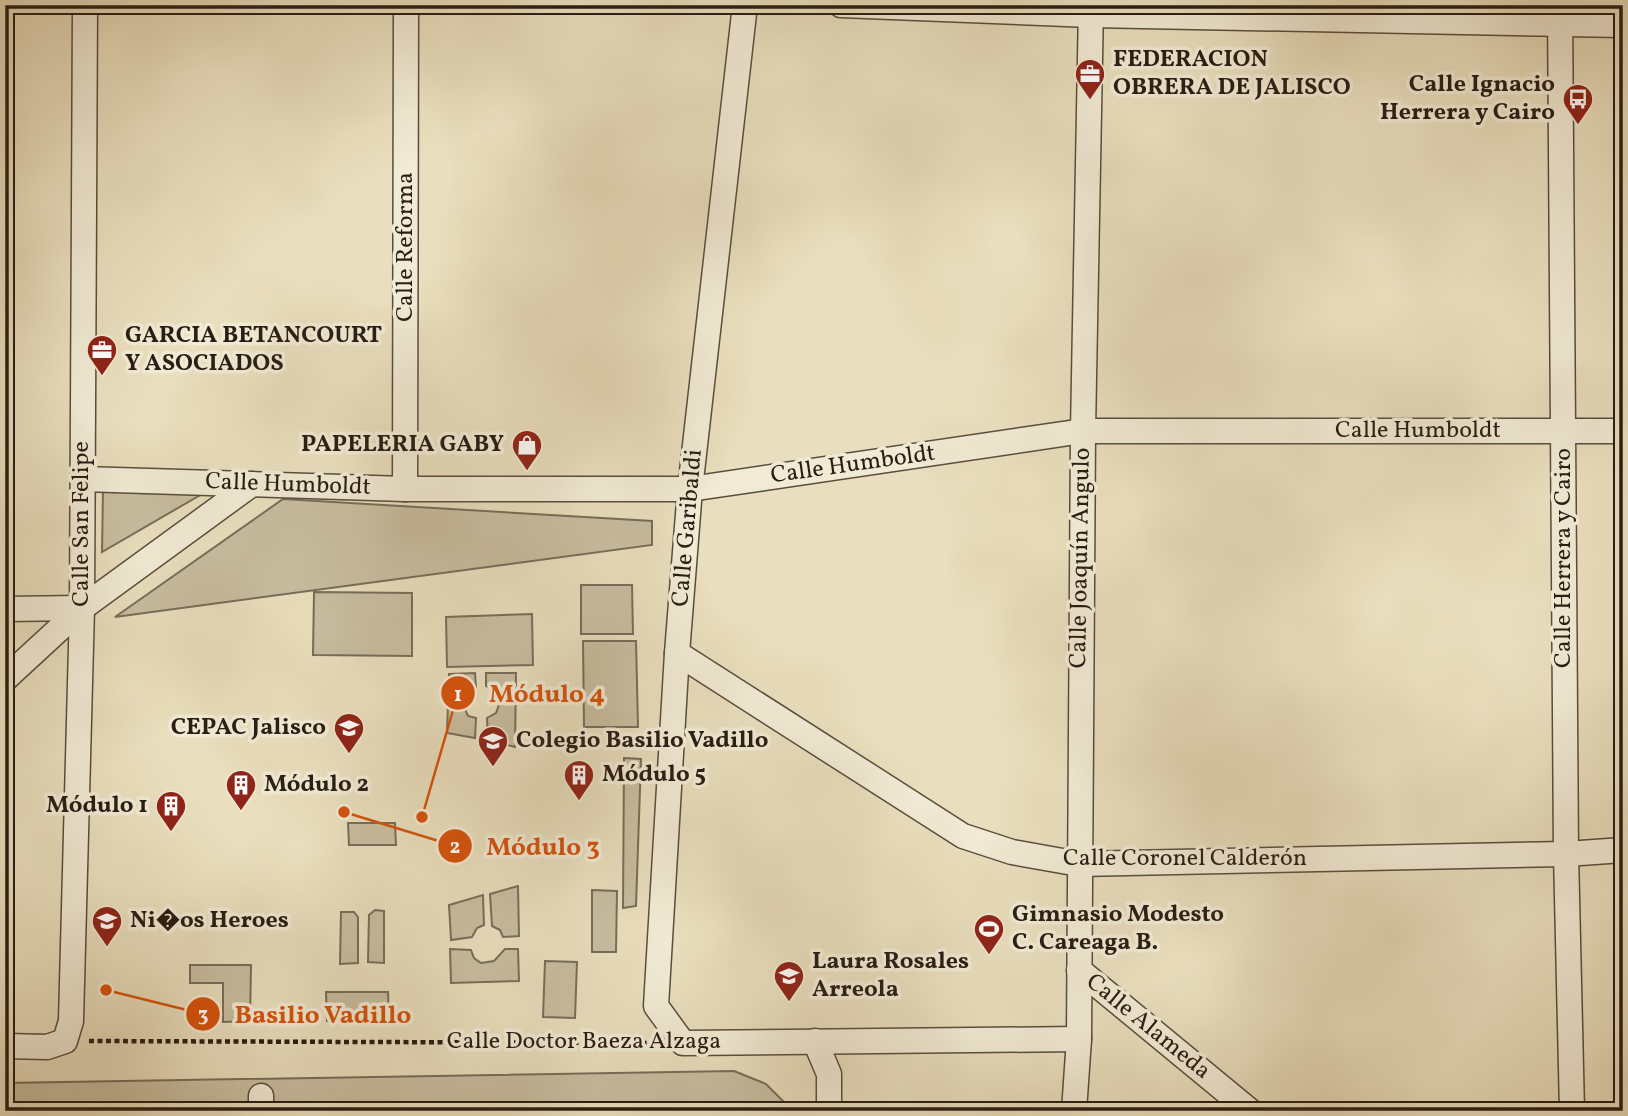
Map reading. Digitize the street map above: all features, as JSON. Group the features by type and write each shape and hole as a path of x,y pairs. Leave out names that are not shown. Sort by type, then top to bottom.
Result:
{"street":[{"name":"Calle San Felipe","path":"65,1041 71,1021 82,608 85,5"},
{"name":"Calle Reforma","path":"405,488 406,5"},
{"name":"Calle Garibaldi","path":"683,1043 656,1006 677,653 690,489 746,5"},
{"path":"841,5 1560,14 1623,26"},
{"name":"Calle Joaquín Angulo","path":"1074,1111 1079,1039 1083,431 1091,10"},
{"name":"Calle Herrera y Cairo","path":"1560,14 1566,854 1572,1111"},
{"name":"Calle Humboldt","path":"83,480 405,488 690,489 1083,431 1623,430"},
{"path":"5,679 82,608 253,484"},
{"path":"5,610 82,608"},
{"name":"Calle Coronel Calderón","path":"677,653 963,836 1012,852 1079,864 1566,854 1623,850"},
{"name":"Calle Alameda","path":"1079,970 1250,1111"},
{"name":"Calle Doctor Baeza Alzaga","path":"683,1043 1079,1039"},
{"path":"5,1046 47,1047 65,1041"},
{"path":"815,1041 829,1073 829,1111"}],"path":[{"name":"Calle Doctor Baeza Alzaga","path":"65,1041 683,1043"}],"shaded area":[{"path":"103,489 209,490 102,552"},
{"path":"283,499 652,521 652,545 115,617"},
{"path":"581,585 632,585 633,634 581,634"},
{"path":"314,592 412,593 412,656 313,655"},
{"path":"532,614 533,665 447,667 446,617"},
{"path":"583,641 636,641 638,727 584,727"},
{"path":"475,673 476,687 466,690 464,707 468,716 476,718 475,738 447,733 449,674"},
{"path":"486,673 516,673 515,747 488,740 487,718 496,713 500,702 496,691 486,686"},
{"path":"624,758 641,759 636,906 623,908"},
{"path":"348,823 395,823 396,845 349,845"},
{"path":"518,886 519,936 503,937 500,930 492,926 490,894"},
{"path":"592,890 617,891 616,952 592,952"},
{"path":"483,895 484,925 477,928 472,937 451,940 449,905"},
{"path":"375,910 384,911 384,963 368,962 369,915"},
{"path":"341,912 354,912 358,917 358,963 340,964"},
{"path":"450,949 471,950 474,958 481,963 494,961 505,949 518,949 519,981 451,983"},
{"path":"545,961 577,962 575,1018 543,1017"},
{"path":"190,965 251,965 250,1021 223,1022 223,983 190,983"},
{"path":"326,992 388,992 389,1020 327,1021"},
{"path":"734,1071 766,1084 793,1111 5,1111 5,1083"}],"place":[{"name":"FEDERACION OBRERA DE JALISCO","path":"1090,101"},
{"name":"Calle Ignacio Herrera y Cairo","path":"1578,126"},
{"name":"GARCIA BETANCOURT Y ASOCIADOS","path":"102,377"},
{"name":"PAPELERIA GABY","path":"527,472"},
{"name":"CEPAC Jalisco","path":"349,755"},
{"name":"Colegio Basilio Vadillo","path":"493,768"},
{"name":"Módulo 5","path":"579,802"},
{"name":"Módulo 2","path":"241,812"},
{"name":"Módulo 3","path":"344,812"},
{"name":"Módulo 4","path":"422,817"},
{"name":"Módulo 1","path":"171,833"},
{"name":"Ni�os Heroes","path":"107,948"},
{"name":"Gimnasio Modesto C. Careaga B.","path":"989,956"},
{"name":"Basilio Vadillo","path":"106,990"},
{"name":"Laura Rosales Arreola","path":"789,1003"}]}
